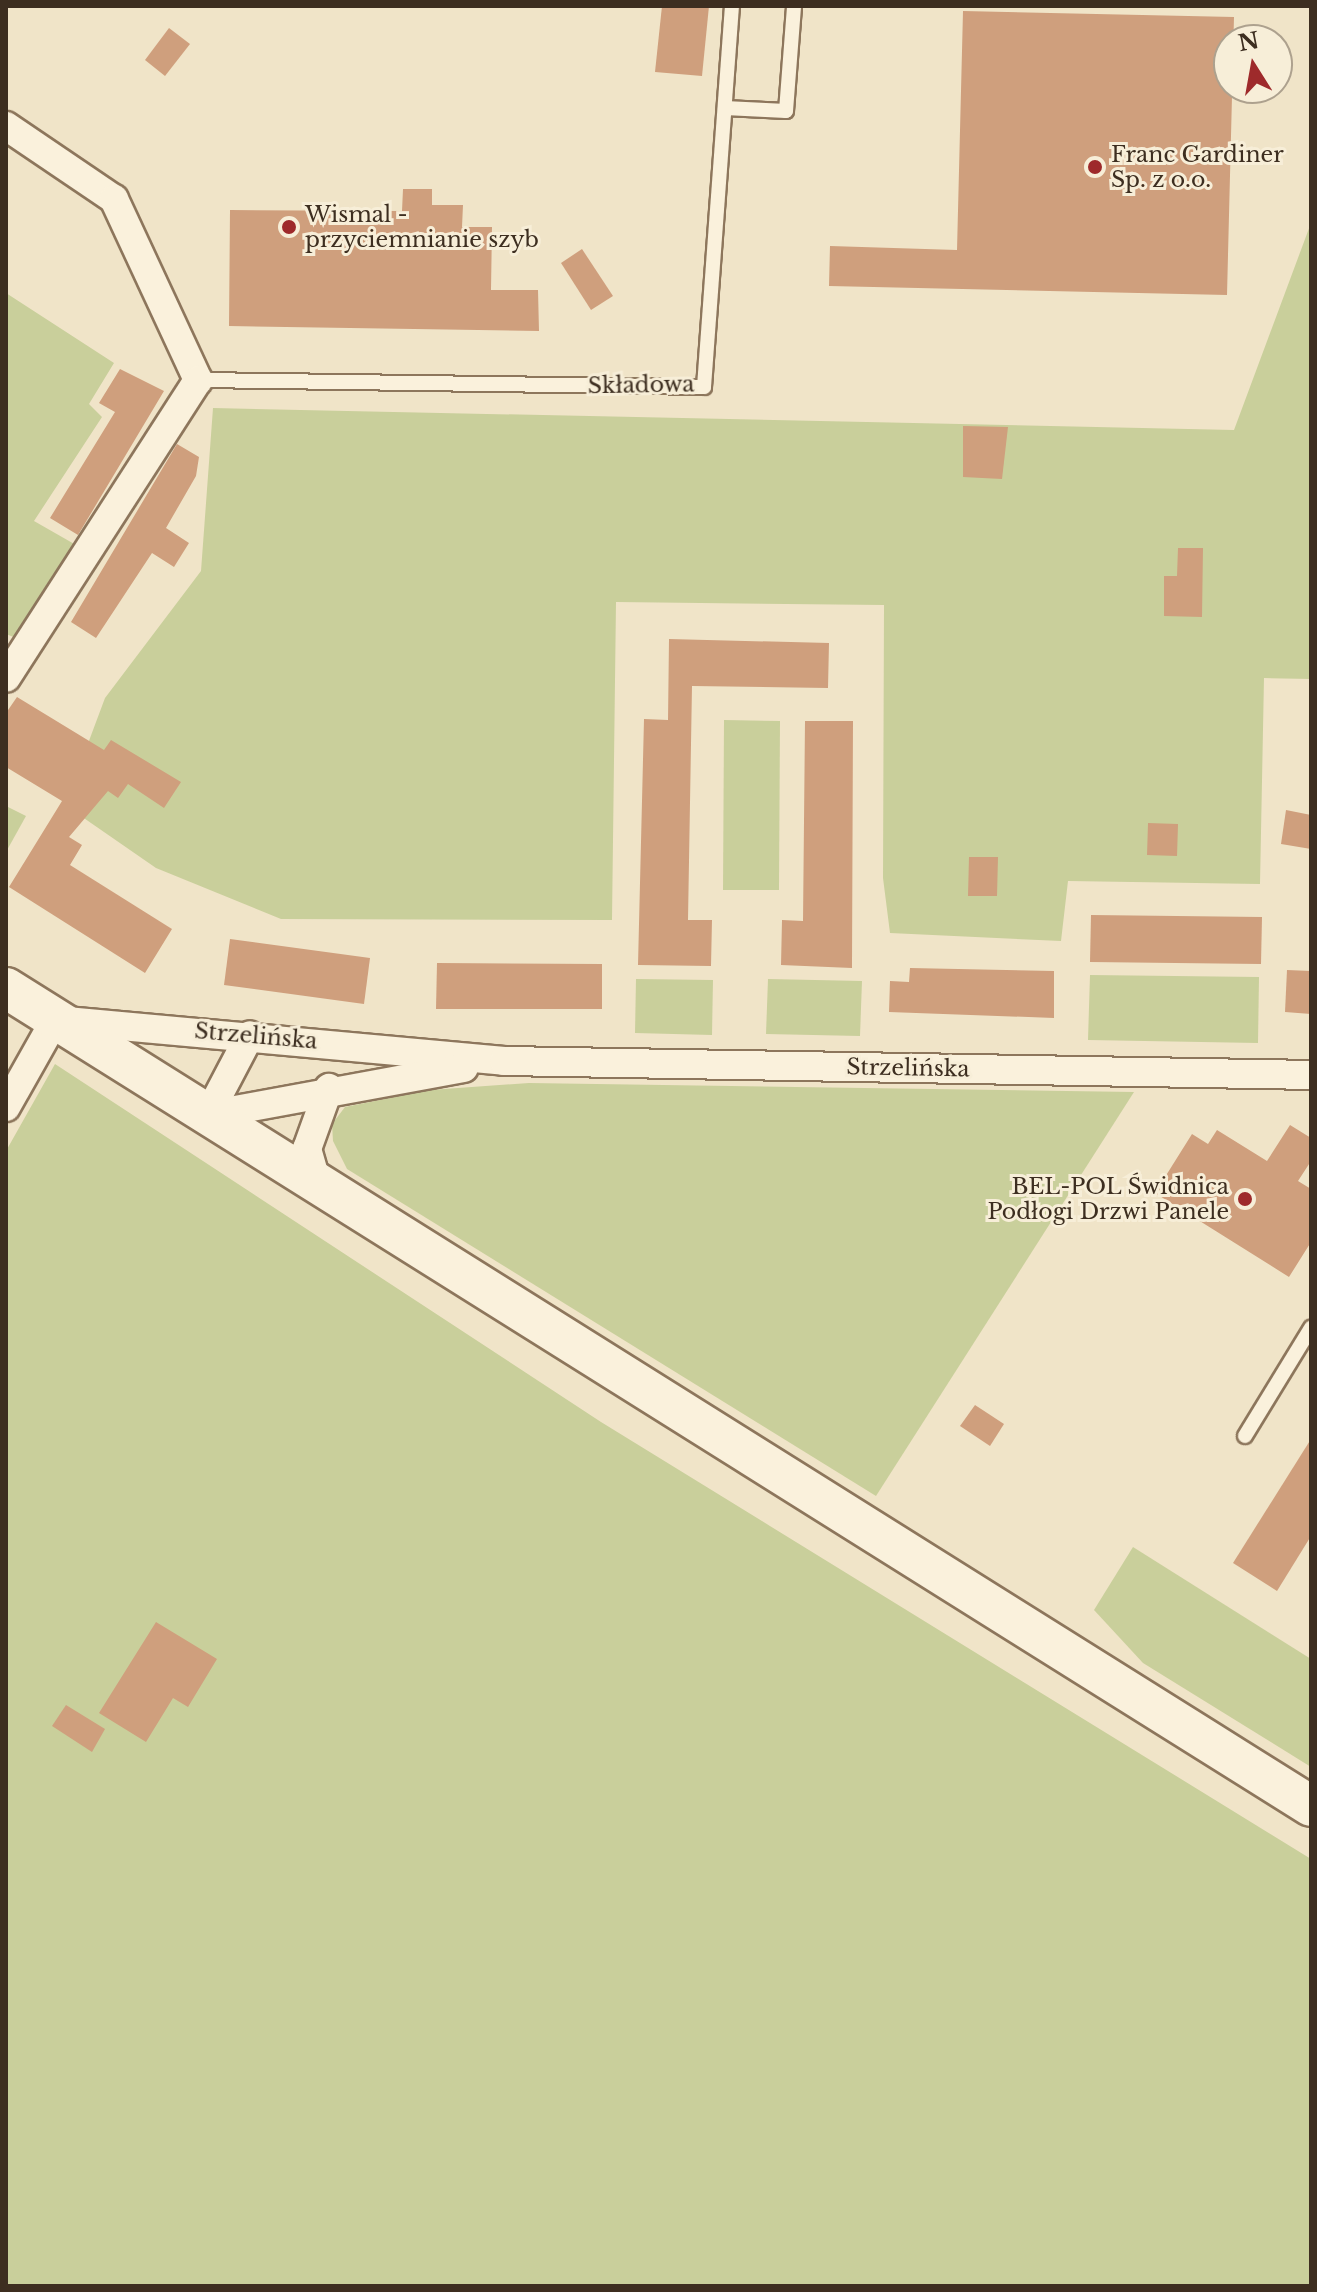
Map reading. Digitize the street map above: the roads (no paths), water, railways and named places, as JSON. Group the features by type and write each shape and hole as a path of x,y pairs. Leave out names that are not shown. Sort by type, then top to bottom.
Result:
{"main road":[{"path":"6,988 318,1187 1311,1806"}],"street":[{"path":"6,126 114,199 198,380 6,678"},
{"path":"6,1107 55,1020"},
{"name":"Strzelińska","path":"55,1020 250,1035 504,1061 1311,1075"},
{"path":"208,1115 250,1035"},
{"name":"Strzelińska","path":"208,1115 329,1088 504,1061"},
{"path":"318,1187 307,1149 329,1088"}],"lane":[{"name":"Składowa","path":"198,380 704,387 732,6"},
{"path":"725,108 786,111 794,6"},
{"path":"1245,1436 1311,1328"}],"place":[{"name":"Franc Gardiner Sp. z o.o.","path":"1095,167"},
{"name":"Wismal - przyciemnianie szyb","path":"289,227"},
{"name":"BEL-POL Świdnica Podłogi Drzwi Panele","path":"1245,1199"}]}
